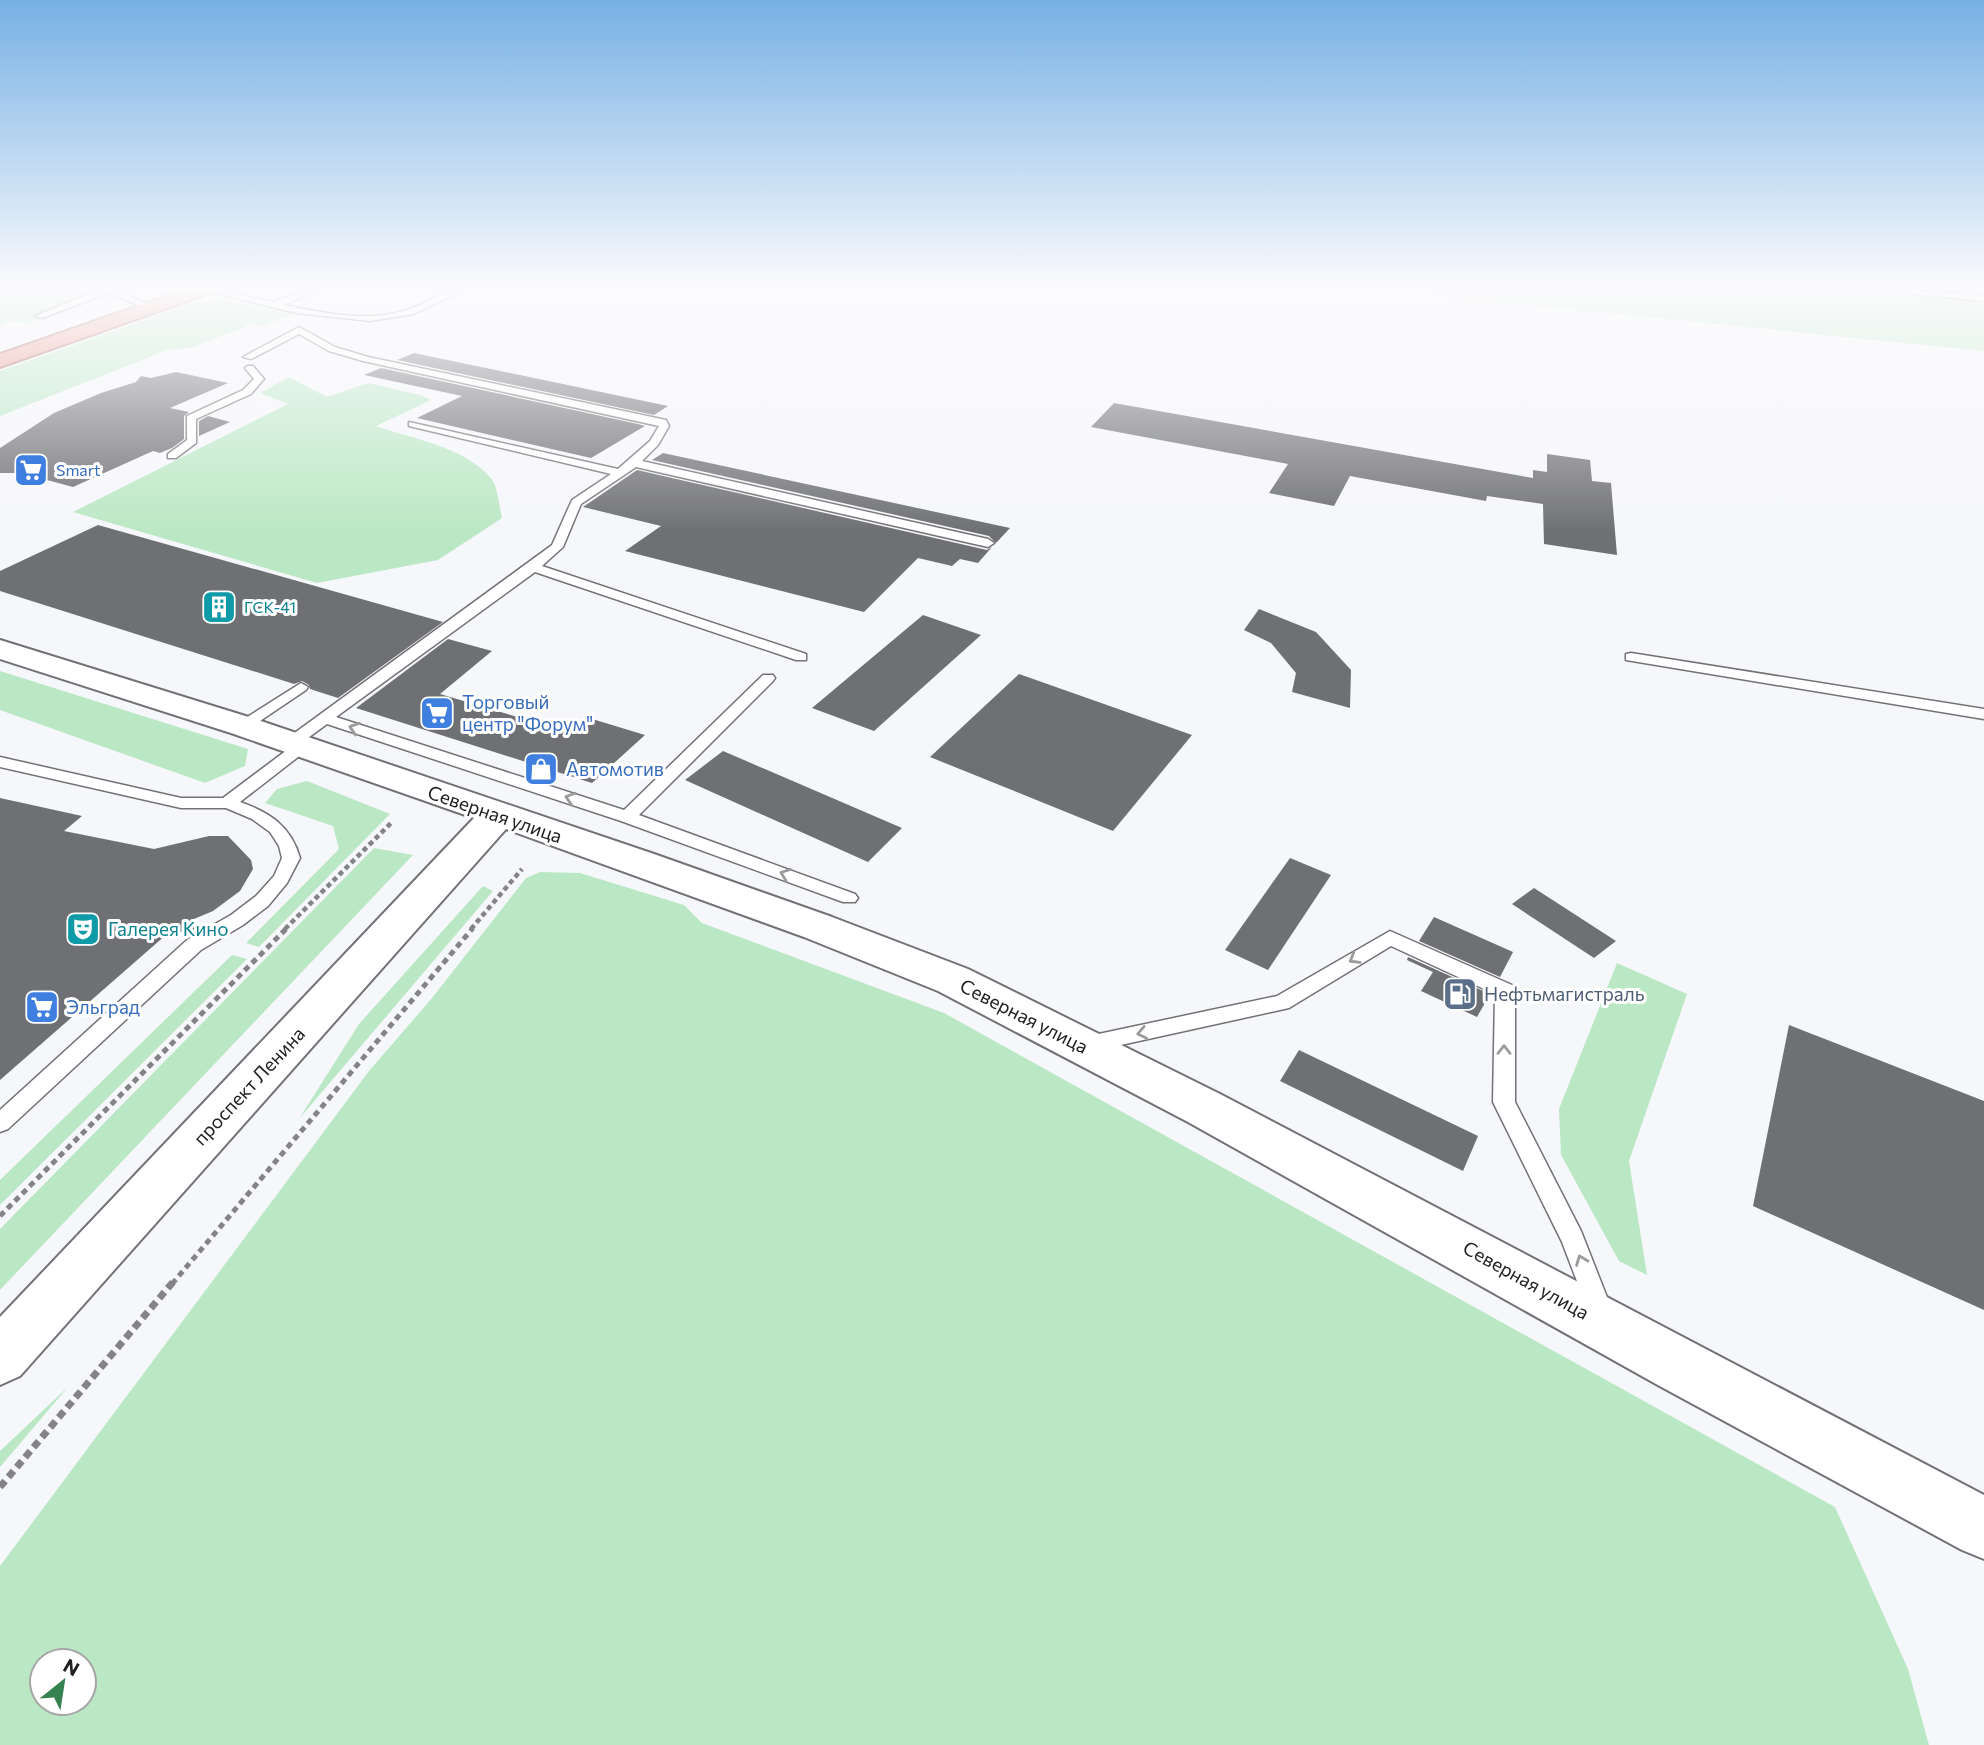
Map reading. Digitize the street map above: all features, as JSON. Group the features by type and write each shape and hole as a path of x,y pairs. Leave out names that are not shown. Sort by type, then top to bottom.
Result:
{"main road":[{"name":"Северная улица","path":"0,649 243,726 498,816 641,863 890,954 953,980 1082,1045 1984,1528"},
{"name":"проспект Ленина","path":"0,1357 498,816"}],"lane":[{"path":"172,456 192,442 191,418 247,392 260,379 253,369"},
{"path":"227,803 325,718 533,567 556,547 576,502 634,463 653,443 664,426 662,422 415,369"},
{"path":"413,424 618,472"},
{"path":"634,463 988,543"},
{"path":"533,567 801,657"},
{"path":"1631,657 1984,714"},
{"path":"627,817 768,678"},
{"path":"243,726 301,687"},
{"path":"325,718 627,817 849,898"},
{"path":"0,762 181,803 227,803 263,817 285,839 291,858 281,878 250,911 194,945 0,1123"},
{"path":"1082,1045 1282,1003 1390,938 1505,990 1504,1102 1573,1239 1605,1323"}],"path":[{"path":"0,1216 393,821"},
{"path":"0,1487 522,869"}],"green space":[{"path":"4,369 118,369 0,416 0,371"},
{"path":"289,377 327,397 368,383 431,400 376,426 436,445 479,466 495,485 502,518 438,560 317,583 73,512 288,404 260,393"},
{"path":"0,671 248,749 245,766 205,783 0,710"},
{"path":"307,781 390,814 259,947 246,943 339,849 333,826 265,803 277,789"},
{"path":"374,848 413,855 0,1290 0,1229"},
{"path":"540,872 580,873 684,905 702,923 944,1013 1835,1507 1908,1669 1929,1745 0,1745 0,1566 369,1071 432,998 526,878"},
{"path":"483,886 493,891 299,1119 359,1024"},
{"path":"232,955 247,959 0,1205 0,1180"},
{"path":"1617,963 1687,994 1629,1161 1647,1275 1619,1261 1561,1155 1559,1109"},
{"path":"68,1387 0,1467 0,1451"}],"building":[{"path":"378,369 388,369 645,426 591,458 417,418 462,396 364,375"},
{"path":"441,369 493,369 668,406 654,415"},
{"path":"176,372 228,383 170,408 189,412 184,416 184,439 172,448 160,453 153,451 73,487 21,473 0,473 0,448 54,413 136,382 141,376 151,378"},
{"path":"1114,403 1533,478 1533,470 1547,472 1547,454 1590,460 1592,481 1611,483 1617,555 1544,544 1543,504 1487,496 1486,501 1350,476 1334,506 1269,493 1288,464 1091,427"},
{"path":"208,416 230,422 199,436 199,421"},
{"path":"663,453 1010,528 996,543 989,536 652,460"},
{"path":"637,470 987,550 992,547 978,563 960,559 952,566 918,558 864,612 625,551 661,526 583,507"},
{"name":"ГСК-41","path":"98,525 443,622 338,698 310,689 309,685 302,681 294,684 0,591 0,571"},
{"path":"1259,609 1316,632 1351,670 1350,708 1292,692 1296,673 1271,643 1244,630"},
{"path":"923,615 981,635 874,731 812,708"},
{"name":"Торговый центр \"Форум\"","path":"448,639 492,651 440,694 571,733 589,718 645,735 592,783 356,708"},
{"path":"1019,674 1192,735 1113,831 930,757"},
{"path":"723,751 902,828 868,862 685,780"},
{"name":"Эльград","path":"0,798 82,816 64,831 154,849 209,836 228,836 251,860 253,869 240,891 213,911 194,919 195,930 167,934 0,1080"},
{"path":"1290,858 1331,875 1268,970 1225,950"},
{"path":"1534,888 1616,941 1594,958 1512,904"},
{"path":"1434,917 1513,952 1500,977 1419,941"},
{"path":"1408,957 1490,994 1477,1017 1421,991 1433,972 1407,960"},
{"path":"1789,1025 1984,1101 1984,1310 1753,1206"},
{"path":"1299,1050 1478,1136 1463,1171 1280,1081"}],"place":[{"name":"Smart","path":"31,470"},
{"name":"ГСК-41","path":"219,607"},
{"name":"Торговый центр \"Форум\"","path":"437,713"},
{"name":"Автомотив","path":"541,769"},
{"name":"Галерея Кино","path":"83,929"},
{"name":"Нефтьмагистраль","path":"1460,994"},
{"name":"Эльград","path":"42,1007"}]}
